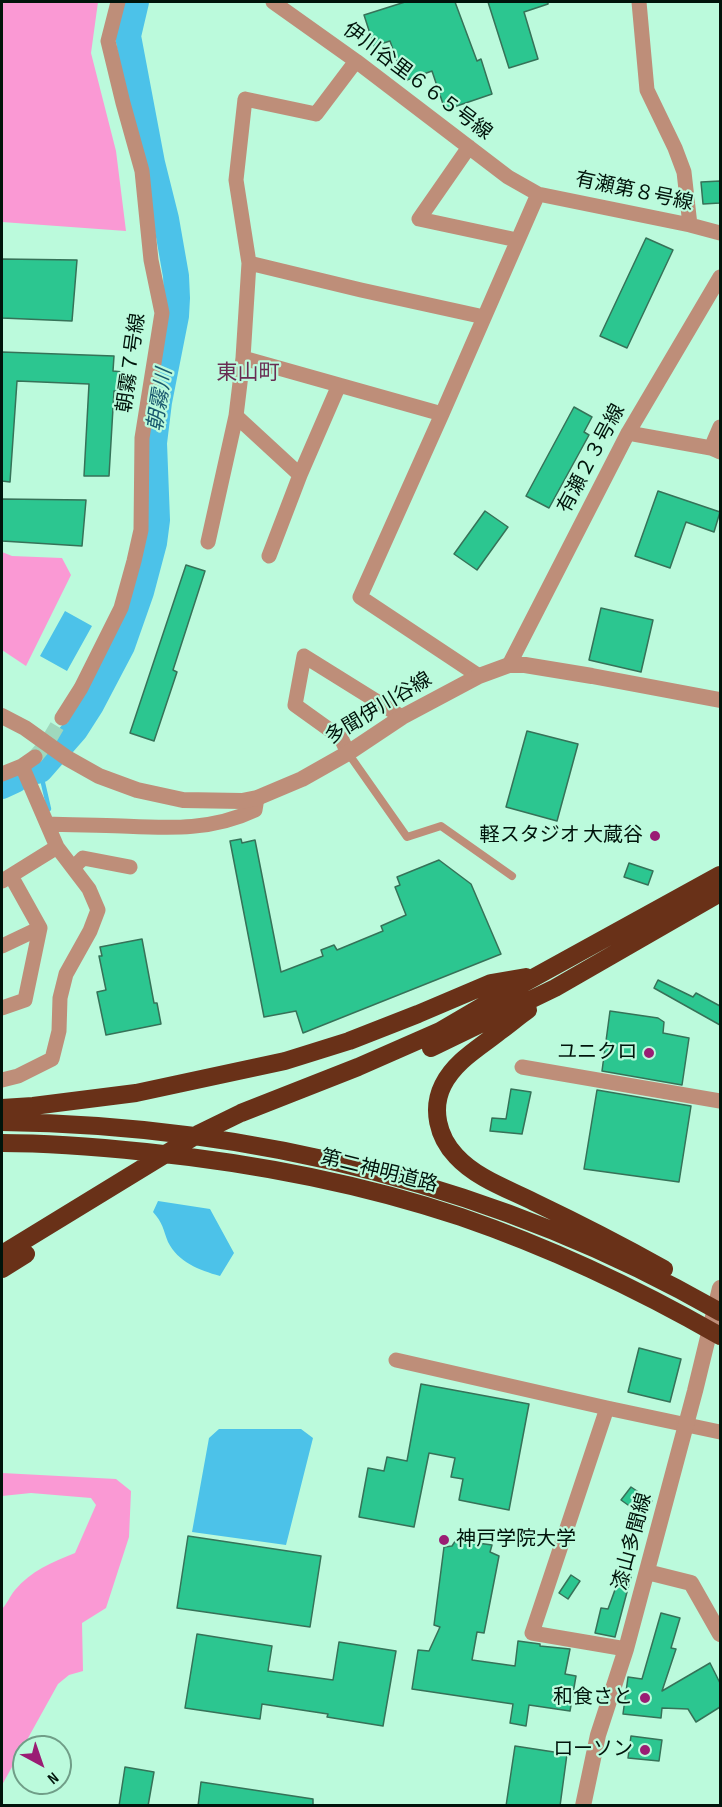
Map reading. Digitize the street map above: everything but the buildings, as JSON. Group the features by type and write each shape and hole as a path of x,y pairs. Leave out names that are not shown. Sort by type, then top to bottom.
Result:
{"highway":[{"path":"272,1106 440,1031 720,875"},
{"path":"2,1269 200,1132 406,1060 555,988 720,893"},
{"path":"2,1108 136,1093 285,1061 359,1037 491,983 542,974"},
{"path":"555,988 470,1053 450,1075 443,1085 437,1109 441,1135 456,1157 480,1175 630,1250 720,1302"},
{"name":"第二神明道路","path":"2,1122 105,1126 229,1141 318,1158 403,1178 468,1198 549,1229 648,1274 720,1312"},
{"name":"第二神明道路","path":"2,1143 67,1145 212,1159 303,1176 377,1194 460,1217 522,1240 640,1293 720,1336"},
{"path":"2,1154 142,1152"},
{"path":"2,1254 102,1201"}],"street":[{"name":"朝霧７号線","path":"62,718 81,688 121,608 134,561 141,530 142,438 162,313 151,260 142,171 108,41 118,2"},
{"name":"伊川谷里６６５号線","path":"273,2 356,61 508,177 538,194"},
{"path":"639,2 647,90 684,172 690,225"},
{"path":"208,542 236,416 243,358 249,262 236,180 245,99 316,114 356,61"},
{"path":"469,147 419,219 517,240"},
{"path":"479,676 360,597 538,194"},
{"name":"有瀬第８号線","path":"538,194 720,233"},
{"path":"249,262 484,317"},
{"name":"有瀬２３号線","path":"509,665 628,433 720,277"},
{"path":"243,358 442,414"},
{"path":"269,556 300,474 339,385"},
{"path":"236,416 300,474"},
{"path":"628,433 716,450 720,427"},
{"path":"348,753 341,738 295,705 304,656 402,717"},
{"name":"多聞伊川谷線","path":"2,716 25,728 67,758 99,776 137,790 183,800 242,801 257,798 302,779 348,753 402,717 479,676 509,665 525,665 592,676 720,700"},
{"path":"2,774 22,766 35,757"},
{"path":"2,1080 18,1076 52,1059 59,1031 60,998 66,974 90,931 98,910 89,889 57,847 22,766"},
{"path":"47,824 179,828 210,824 243,815 255,810 257,798"},
{"path":"2,1008 25,1000 40,928 6,878 57,847"},
{"path":"73,868 83,858 130,867"},
{"path":"2,946 40,928"},
{"path":"522,1067 720,1101"},
{"name":"漆山多聞線","path":"583,1806 598,1735 626,1649 720,1288"},
{"path":"396,1360 720,1432"},
{"path":"607,1408 532,1633 626,1649"},
{"path":"647,1572 691,1583 720,1634"}],"lane":[{"path":"348,753 407,837 441,826 512,876"}],"shaded area":[{"path":"4,2 98,2 91,53 116,151 126,231 2,222 2,6"},
{"path":"2,552 12,556 62,558 71,575 26,666 2,650"},
{"path":"2,1473 116,1479 131,1491 129,1537 106,1608 82,1623 83,1671 69,1675 58,1684 30,1735 12,1735 12,1767 2,1785 2,1609 15,1590 28,1577 75,1553 96,1505 91,1498 31,1493 2,1496"}],"water":[{"path":"65,611 92,626 67,671 40,656"},
{"path":"158,1201 210,1209 234,1253 220,1276 190,1264 172,1249 161,1223 153,1212"},
{"path":"219,1429 301,1429 313,1438 286,1545 192,1532 209,1438"}],"waterway":[{"name":"朝霧川","path":"37,771 75,730 122,646 141,592 154,543 157,520 154,443 159,402 176,316 177,298 176,276 166,219 152,163 128,36 136,2"},
{"path":"40,770 49,809"},
{"name":"朝霧川","path":"2,786 15,780"}],"tunnel":[{"path":"35,757 47,743 62,718"}],"place":[{"name":"軽スタジオ 大蔵谷","path":"655,836"},
{"name":"ユニクロ","path":"649,1053"},
{"name":"神戸学院大学","path":"444,1540"},
{"name":"和食さと","path":"645,1698"},
{"name":"ローソン","path":"645,1750"}],"district":[{"name":"東山町","path":"248,374"}]}
